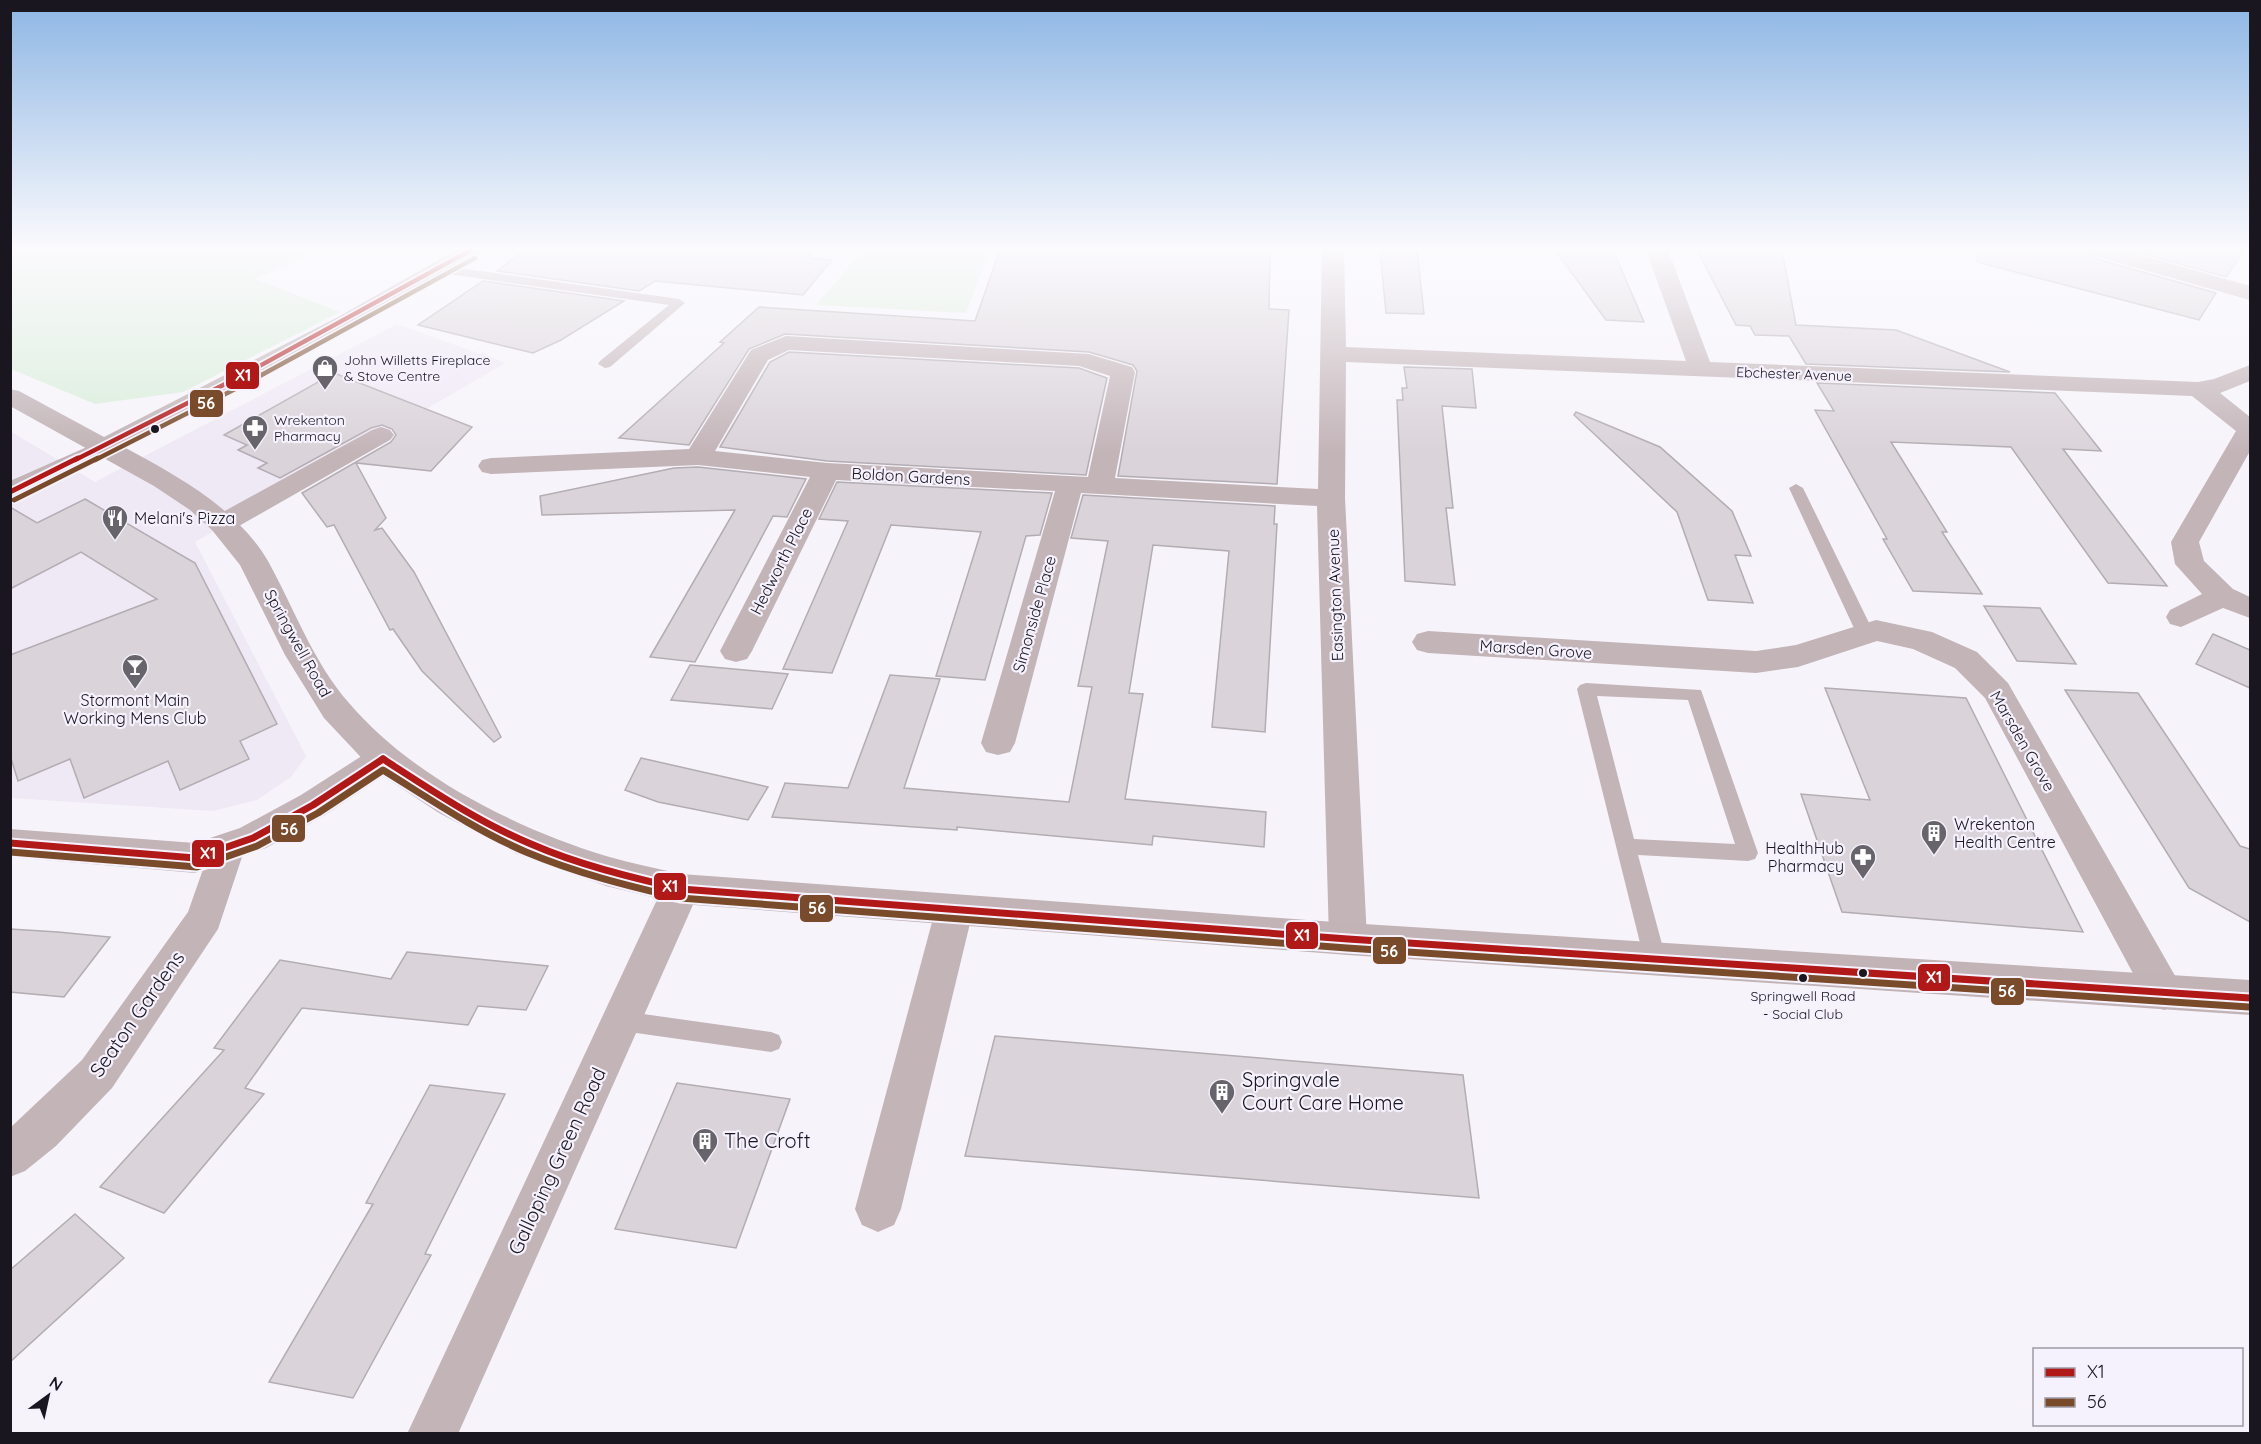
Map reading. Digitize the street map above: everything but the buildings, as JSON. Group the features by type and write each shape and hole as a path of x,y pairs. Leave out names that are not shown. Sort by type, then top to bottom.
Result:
{"main road":[{"path":"105,447 353,317"},
{"name":"Springwell Road","path":"10,396 164,480 200,504 222,524 253,561 301,655 336,710 383,759 451,803 530,844 606,871 681,889 954,911 1654,960 2250,998"}],"street":[{"name":"Easington Avenue","path":"1334,317 1331,498 1348,939"},
{"path":"1682,317 1701,369"},
{"path":"698,457 759,355 786,343 1081,359 1123,372 1100,486"},
{"name":"Ebchester Avenue","path":"1334,354 2199,389 2220,386 2250,372"},
{"path":"2199,389 2250,429 2185,542 2190,564 2222,596 2250,608"},
{"path":"222,524 381,435"},
{"path":"10,492 105,447"},
{"name":"Boldon Gardens","path":"491,466 698,457 827,471 1331,498"},
{"name":"Hedworth Place","path":"736,651 827,471"},
{"name":"Simonside Place","path":"998,743 1070,484"},
{"path":"2181,617 2222,596"},
{"name":"Marsden Grove","path":"1428,642 1756,662 1798,656 1876,630 1921,640 1966,660 1997,691 2164,993"},
{"path":"10,843 195,858 253,838 313,805 383,759"},
{"name":"Seaton Gardens","path":"10,1156 41,1131 97,1074 205,918 227,848"},
{"name":"Galloping Green Road","path":"432,1434 681,889"},
{"path":"878,1209 954,911"}],"lane":[{"path":"605,364 662,317"},
{"path":"1796,488 1866,633"},
{"path":"1626,846 1748,853 1695,694 1586,689 1654,960"},
{"path":"622,1021 771,1042"}],"shaded area":[{"path":"397,324 506,363 195,542 306,756 291,777 257,800 213,811 11,798 10,431 95,482"}],"green space":[{"path":"11,317 329,317 183,392 95,404 11,369"}],"transit line":[{"name":"X1","path":"10,492 243,375 348,317"},
{"name":"56","path":"14,500 247,383 367,317"},
{"name":"X1","path":"383,759 461,809 530,844 594,866 681,889 1348,939 2250,998"},
{"name":"X1","path":"10,843 195,858 253,838 313,805 383,759"},
{"name":"56","path":"10,852 197,867 257,846 318,813 383,770 473,826 526,852 591,875 680,898 1347,948 2249,1007"}],"place":[{"name":"John Willetts Fireplace & Stove Centre","path":"325,391"},
{"name":"Wrekenton Pharmacy","path":"255,451"},
{"name":"Melani's Pizza","path":"115,541"},
{"name":"Stormont Main Working Mens Club","path":"135,690"},
{"name":"Wrekenton Health Centre","path":"1934,856"},
{"name":"HealthHub Pharmacy","path":"1863,880"},
{"name":"Springwell Road - Social Club","path":"1803,978"},
{"name":"Springvale Court Care Home","path":"1222,1115"},
{"name":"The Croft","path":"705,1164"}]}
